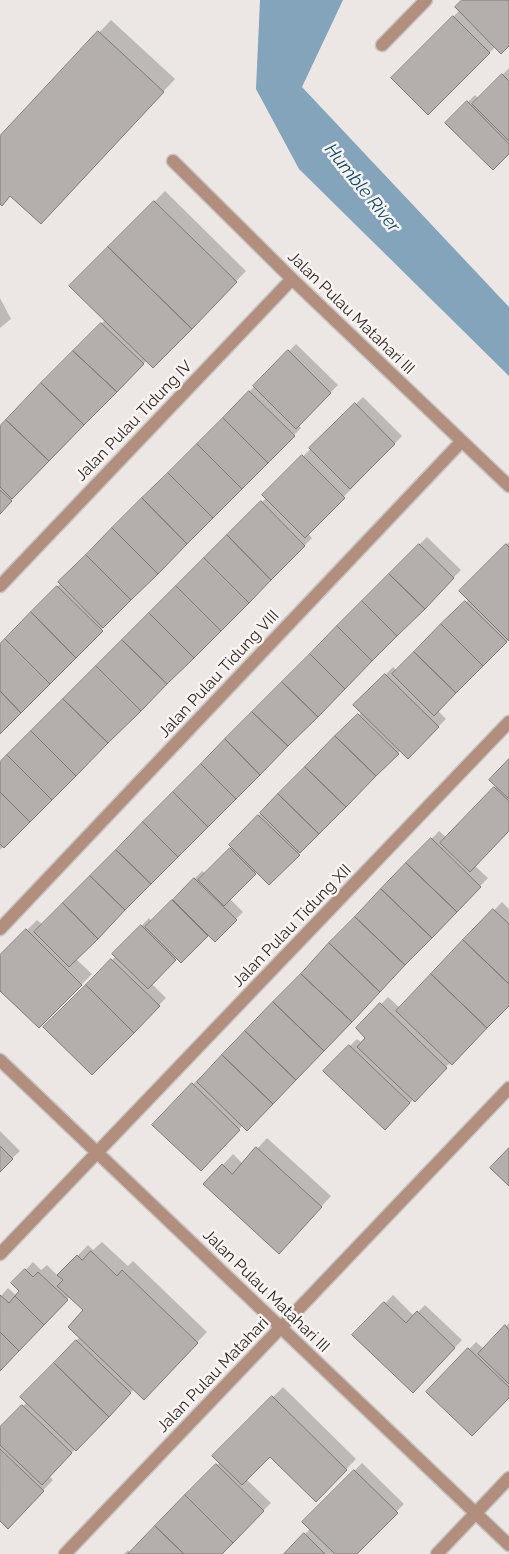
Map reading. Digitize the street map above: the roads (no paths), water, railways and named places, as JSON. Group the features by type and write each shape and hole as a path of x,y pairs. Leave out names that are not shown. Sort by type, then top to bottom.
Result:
{"street":[{"path":"382,45 426,0"},
{"name":"Jalan Pulau Matahari III","path":"173,161 292,279 509,486"},
{"name":"Jalan Pulau Tidung IV","path":"0,586 292,279"},
{"name":"Jalan Pulau Tidung VIII","path":"0,929 462,441"},
{"name":"Jalan Pulau Tidung XII","path":"0,1254 509,722"},
{"name":"Jalan Pulau Matahari III","path":"0,1060 509,1546"},
{"name":"Jalan Pulau Matahari","path":"65,1554 509,1088"},
{"path":"437,1554 509,1478"}],"water":[{"name":"Humble River","path":"260,0 343,0 302,87 509,307 509,376 299,169 256,89"}]}
